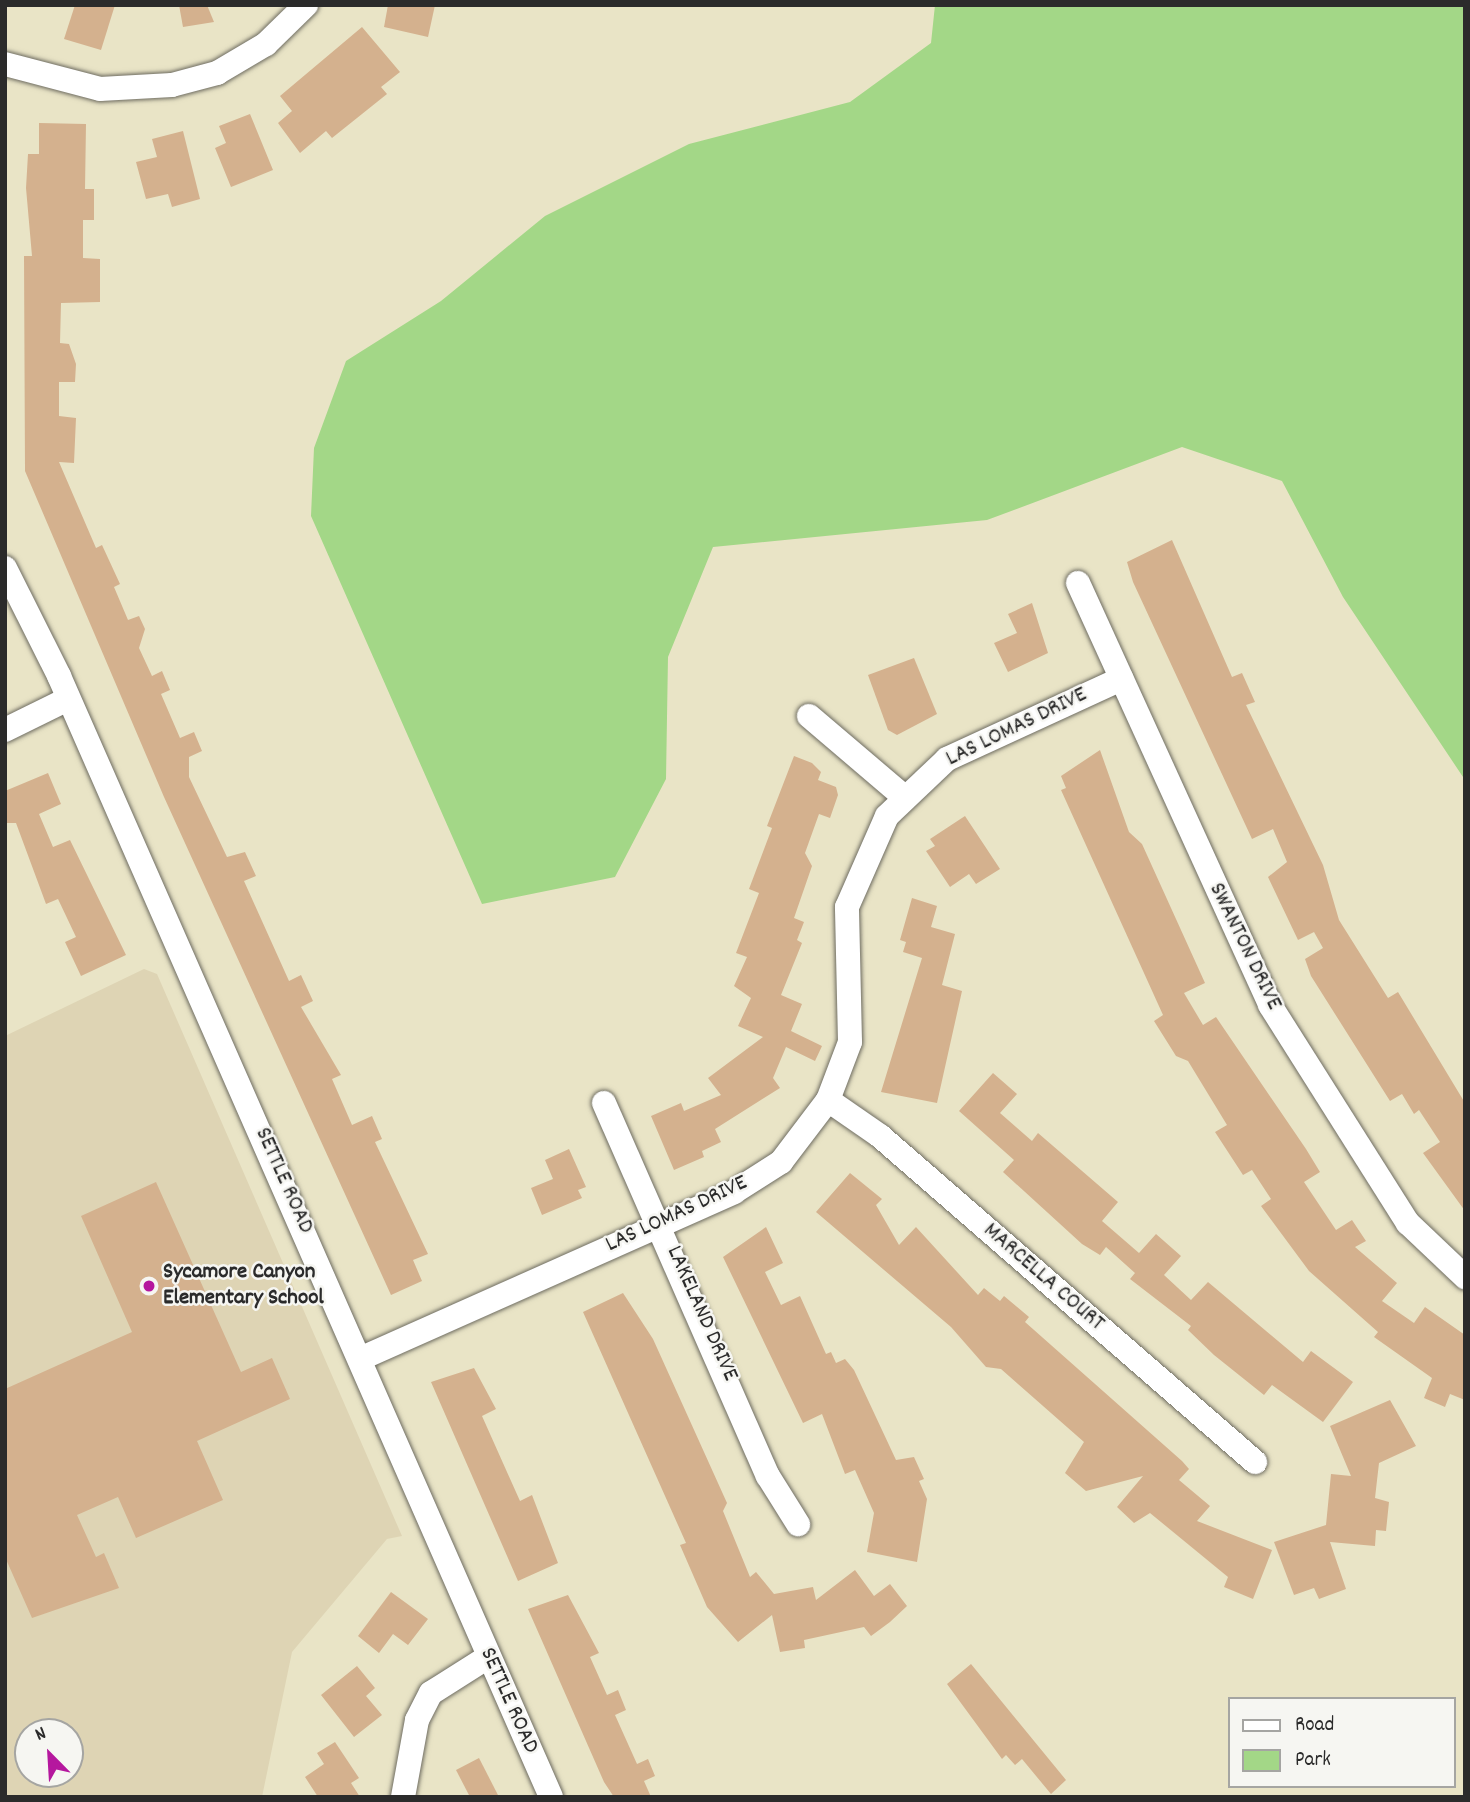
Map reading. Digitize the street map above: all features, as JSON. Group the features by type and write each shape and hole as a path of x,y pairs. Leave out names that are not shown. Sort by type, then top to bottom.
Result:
{"street":[{"path":"5,64 100,89 172,85 217,73 266,44 306,5"},
{"name":"SETTLE ROAD","path":"5,568 68,699 362,1358 488,1657 551,1797"},
{"name":"SWANTON DRIVE","path":"1078,583 1270,1005 1408,1223 1465,1277"},
{"name":"LAS LOMAS DRIVE","path":"362,1358 734,1192 781,1162 828,1100 850,1042 847,907 873,838 903,796 947,759 1121,679"},
{"path":"5,730 68,699"},
{"path":"809,716 903,796"},
{"name":"MARCELLA COURT","path":"828,1100 880,1136 1255,1462"},
{"name":"LAKELAND DRIVE","path":"604,1103 661,1224 768,1476 798,1524"},
{"path":"403,1797 417,1720 431,1693 488,1657"}],"shaded area":[{"name":"Sycamore Canyon Elementary School","path":"144,969 157,974 402,1536 387,1539 292,1652 262,1797 5,1797 5,1036"}],"green space":[{"path":"935,5 1465,5 1465,780 1343,597 1282,481 1182,447 987,520 713,547 668,657 666,779 615,877 482,904 311,516 314,448 346,361 441,301 545,216 689,144 850,102 931,43"}],"building":[{"path":"75,5 115,5 101,50 64,39"},
{"path":"179,5 207,5 214,22 183,27"},
{"path":"388,5 435,5 428,37 384,27"},
{"path":"362,27 400,72 381,87 387,94 332,138 326,131 300,153 278,123 292,111 280,96"},
{"path":"250,114 273,170 231,187 215,148 226,143 219,126"},
{"path":"39,123 86,124 85,189 94,189 94,220 83,220 83,258 100,259 100,302 61,303 60,343 69,344 76,364 75,382 59,382 59,416 76,418 74,463 59,462 96,548 102,545 120,584 114,587 128,620 139,616 145,629 139,648 152,676 162,671 170,690 161,694 180,738 194,732 202,751 189,757 189,777 227,857 245,852 256,876 244,881 289,981 301,975 313,1001 301,1007 341,1075 332,1079 352,1125 372,1116 382,1139 375,1142 428,1254 413,1260 422,1281 391,1295 164,797 25,471 24,256 32,256 26,188 28,154 39,154"},
{"path":"183,131 200,199 172,207 168,194 146,199 136,162 157,157 152,139"},
{"path":"1172,540 1232,677 1242,673 1255,702 1246,705 1323,865 1339,920 1388,998 1398,992 1465,1103 1465,1211 1423,1153 1440,1142 1419,1110 1414,1114 1402,1094 1390,1101 1311,976 1305,959 1323,948 1314,932 1298,940 1268,877 1287,862 1273,829 1252,839 1133,582 1127,562"},
{"path":"1032,603 1048,653 1008,672 994,643 1017,633 1008,614"},
{"path":"914,658 937,714 897,735 888,730 868,675"},
{"path":"1100,750 1129,832 1142,844 1205,983 1184,993 1203,1025 1216,1017 1306,1149 1320,1172 1304,1182 1336,1230 1352,1220 1366,1241 1355,1247 1397,1283 1382,1301 1414,1323 1425,1307 1465,1335 1465,1400 1450,1394 1445,1407 1424,1398 1432,1378 1374,1337 1378,1332 1309,1271 1261,1206 1271,1199 1252,1170 1243,1175 1215,1132 1227,1125 1188,1061 1176,1056 1154,1021 1163,1015 1061,790 1066,788 1061,776"},
{"path":"794,756 812,763 821,772 818,780 836,787 838,795 830,818 819,814 805,853 812,866 794,918 804,922 797,940 802,943 781,995 802,1004 791,1031 822,1046 815,1061 786,1047 773,1078 780,1088 715,1129 721,1142 702,1151 704,1157 674,1170 651,1116 681,1103 684,1111 721,1095 708,1078 763,1037 738,1026 751,998 734,986 747,957 736,953 759,893 749,889 772,828 767,826"},
{"path":"48,773 61,804 39,814 53,847 70,840 126,955 81,976 65,942 76,937 58,899 46,904 16,823 5,823 5,791"},
{"path":"965,816 1000,869 976,884 969,874 950,887 926,851 935,846 930,839"},
{"path":"912,898 937,906 931,927 955,934 942,985 962,991 937,1103 881,1092 922,958 903,952 906,942 900,940"},
{"path":"993,1073 1017,1094 1000,1113 1032,1141 1038,1133 1118,1202 1102,1221 1139,1253 1156,1234 1181,1256 1164,1275 1191,1300 1208,1282 1303,1362 1311,1351 1353,1382 1323,1422 1272,1385 1264,1395 1214,1355 1188,1330 1191,1326 1130,1279 1135,1273 1106,1247 1100,1255 1082,1244 1003,1172 1014,1160 959,1111"},
{"path":"569,1149 586,1187 578,1190 582,1198 542,1215 531,1188 553,1179 545,1160"},
{"path":"850,1173 882,1199 876,1205 899,1245 916,1227 978,1295 984,1288 1000,1301 1004,1296 1029,1317 1025,1322 1182,1461 1189,1469 1179,1480 1210,1506 1197,1521 1272,1550 1253,1599 1224,1587 1228,1577 1150,1513 1134,1523 1117,1507 1143,1476 1086,1491 1065,1473 1084,1442 1001,1369 986,1367 951,1327 816,1212"},
{"path":"156,1182 241,1372 272,1358 290,1399 197,1441 223,1500 136,1538 118,1497 77,1515 96,1557 104,1553 119,1588 32,1618 5,1557 5,1389 132,1332 81,1216"},
{"path":"766,1227 783,1263 765,1272 781,1305 800,1296 826,1354 831,1352 836,1363 845,1359 854,1370 896,1460 914,1457 924,1479 919,1481 927,1499 917,1562 867,1552 874,1513 855,1470 845,1474 822,1414 803,1423 723,1257"},
{"path":"623,1293 653,1339 727,1503 723,1511 750,1577 756,1572 774,1594 813,1587 816,1600 855,1570 874,1596 890,1584 907,1606 890,1622 871,1636 864,1627 804,1640 805,1648 780,1652 772,1615 738,1642 707,1607 680,1545 686,1543 583,1312"},
{"path":"474,1368 496,1409 482,1416 520,1501 532,1495 558,1563 518,1581 431,1382"},
{"path":"1390,1400 1416,1446 1379,1463 1375,1498 1389,1502 1386,1531 1376,1530 1375,1546 1330,1542 1346,1589 1319,1599 1314,1588 1294,1595 1274,1542 1326,1525 1331,1474 1351,1476 1330,1426"},
{"path":"391,1592 428,1619 408,1645 393,1634 379,1653 358,1636"},
{"path":"568,1595 599,1653 590,1657 607,1695 618,1690 626,1710 615,1715 637,1764 648,1759 655,1776 644,1781 651,1797 614,1797 604,1782 528,1609"},
{"path":"971,1664 1066,1780 1051,1794 1022,1759 1015,1765 1006,1755 1002,1759 947,1684"},
{"path":"357,1666 375,1688 366,1696 382,1715 354,1737 321,1695"},
{"path":"335,1742 359,1778 351,1783 360,1797 318,1797 305,1777 324,1764 317,1753"},
{"path":"479,1758 499,1797 470,1797 456,1770"}],"place":[{"name":"Sycamore Canyon Elementary School","path":"149,1286"}]}
